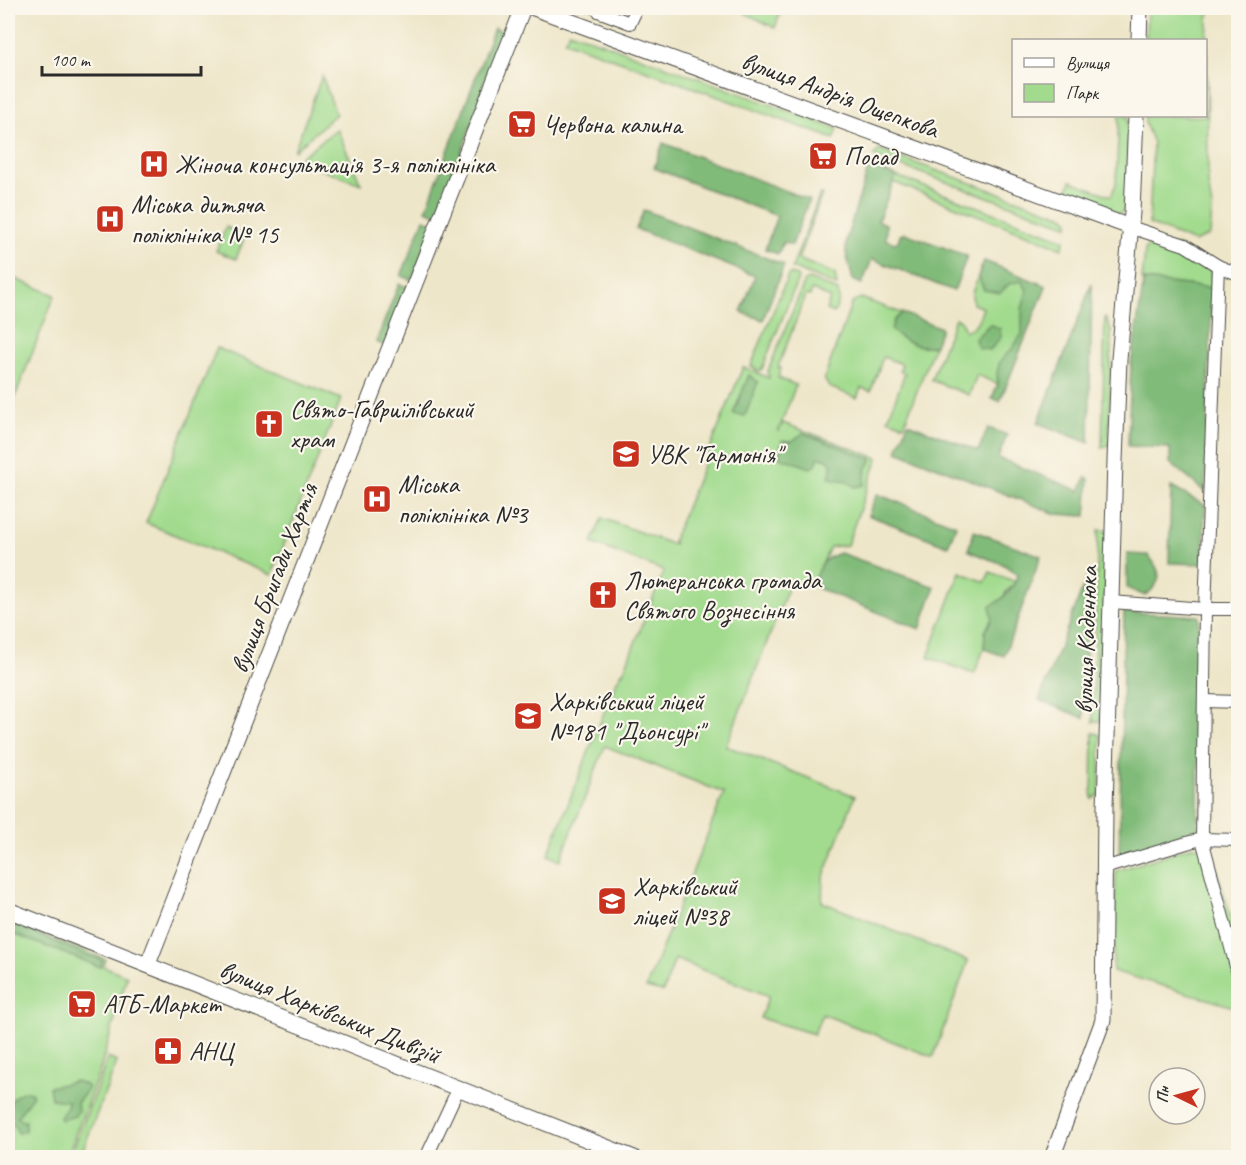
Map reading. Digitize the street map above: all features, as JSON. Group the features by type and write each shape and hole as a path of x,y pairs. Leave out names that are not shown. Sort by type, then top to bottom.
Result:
{"street":[{"name":"вулиця Бригади Хартія","path":"148,964 523,8"},
{"name":"вулиця Андрія Ощепкова","path":"534,8 1130,227"},
{"path":"598,11 630,23 637,8"},
{"path":"1139,39 1140,8"},
{"name":"вулиця Каденюка","path":"1052,1158 1102,1020 1104,868 1119,359 1136,117"},
{"path":"1130,227 1185,245 1218,266 1239,274"},
{"path":"1218,266 1205,609 1202,839 1239,974"},
{"path":"1111,602 1205,609 1239,609"},
{"path":"1205,701 1239,702"},
{"path":"1104,868 1202,839 1239,840"},
{"name":"вулиця Харківських Дивізій","path":"8,910 634,1158"},
{"path":"426,1158 458,1089"}],"green space":[{"path":"747,8 782,8 775,28 745,13"},
{"path":"1147,8 1209,8 1207,38 1208,183 1212,208 1210,235 1194,242 1149,224 1153,143 1145,117 1207,117 1207,39 1146,39"},
{"path":"494,28 506,33 438,215 426,210"},
{"path":"569,31 838,129 834,139 565,41"},
{"path":"322,76 336,114 294,151"},
{"path":"1119,117 1128,117 1127,196 1123,210 1115,215 1065,197 1071,181 1111,196 1116,184"},
{"path":"337,129 361,184 297,160"},
{"path":"663,143 809,200 792,245 783,242 778,254 765,249 777,216 654,168"},
{"path":"879,150 1064,216 1069,221 1069,226 873,156"},
{"path":"869,166 896,176 878,221 886,224 886,240 895,243 900,235 905,233 967,256 954,291 872,259 862,284 853,280 846,253 846,240"},
{"path":"896,176 1065,240 1062,248 893,182"},
{"path":"820,194 822,194 798,259 835,274 837,286 792,268"},
{"path":"644,210 784,265 763,320 741,312 755,276 636,229"},
{"path":"424,219 435,223 412,280 401,276"},
{"path":"226,227 245,236 236,259 216,251"},
{"path":"1149,244 1178,246 1210,265 1212,288 1142,280 1145,250"},
{"path":"984,261 1046,286 1000,401 992,398 998,384 977,375 969,395 931,380 955,318 961,321 965,331 975,325 979,319 983,308 973,304 972,293"},
{"path":"984,261 1046,286 1000,401 992,398 998,384 997,373 1000,361 1022,334 1022,309 1027,290 1021,281 1009,284 1000,293 984,290 978,276"},
{"path":"788,275 797,276 798,279 762,369 759,371 751,366"},
{"path":"8,276 55,295 8,415"},
{"path":"809,279 838,291 839,301 834,313 826,310 830,298 812,290 810,296 806,295 778,367 781,368 778,378 796,385 778,432 783,423 878,458 847,545 830,547 812,586 791,581 726,746 855,796 823,879 822,902 968,961 933,1057 822,1014 814,1034 760,1018 769,996 675,959 663,992 646,988 724,793 605,746 560,861 548,855 616,682 624,670 664,571 592,543 602,518 674,545 673,540 743,367 769,378 768,371 805,281"},
{"path":"1144,280 1212,288 1205,492 1170,463 1170,448 1128,446 1131,364"},
{"path":"1092,283 1089,443 1038,423"},
{"path":"399,284 410,288 387,346 376,342"},
{"path":"861,298 941,328 904,425 888,419 905,373 900,371 902,364 883,357 871,391 861,388 857,398 829,387 824,379 852,303"},
{"path":"902,313 941,328 935,345 917,345 895,333 891,329 894,320"},
{"path":"1105,316 1111,331 1109,445 1102,448"},
{"path":"990,324 1000,329 1001,337 990,350 978,348 975,339"},
{"path":"217,348 341,399 272,575 146,523"},
{"path":"749,375 758,382 745,416 733,414"},
{"path":"908,423 978,451 988,428 1007,435 998,458 1080,491 1086,477 1089,479 1086,516 1056,514 897,451"},
{"path":"803,433 872,459 866,470 864,485 855,487 846,481 829,478 832,464 826,458 818,458 816,464 811,468 779,457 782,440 792,441"},
{"path":"1171,487 1205,505 1203,564 1169,563"},
{"path":"877,494 956,525 948,546 868,515"},
{"path":"1098,530 1107,531 1100,721 1093,722"},
{"path":"974,531 1041,556 1004,656 984,649 985,632 992,618 990,606 1007,593 1018,574 1001,563 968,550"},
{"path":"840,553 935,587 920,629 812,586 824,561"},
{"path":"1127,554 1148,555 1156,566 1158,581 1145,596 1127,588"},
{"path":"960,572 985,582 990,572 1016,582 1006,592 985,632 984,649 974,674 928,657"},
{"path":"1088,575 1084,718 1039,700"},
{"path":"1124,612 1199,616 1198,832 1119,857"},
{"path":"1093,733 1101,737 1099,795 1092,799"},
{"path":"1193,846 1210,848 1238,941 1238,1080 1232,1083 1234,1007 1113,971 1116,871"},
{"path":"8,921 105,959 103,966 127,976 101,1067 67,1157 8,1157"},
{"path":"8,922 102,960 101,967 8,932"},
{"path":"108,1058 117,1062 80,1157 70,1157"},
{"path":"76,1081 88,1088 77,1103 78,1110 75,1116 62,1120 60,1118 68,1101 51,1099 49,1087"},
{"path":"26,1091 33,1095 17,1117 26,1121 25,1131 18,1133 14,1124 8,1124 8,1113 12,1099"}],"place":[{"name":"Червона калина","path":"522,124"},
{"name":"Посад","path":"823,156"},
{"name":"Жіноча консультація 3-я поліклініка","path":"154,164"},
{"name":"Міська дитяча поліклініка № 15","path":"110,219"},
{"name":"Свято-Гавриїлівський храм","path":"269,424"},
{"name":"УВК \"Гармонія\"","path":"626,454"},
{"name":"Міська поліклініка №3","path":"377,499"},
{"name":"Лютеранська громада Святого Вознесіння","path":"603,595"},
{"name":"Харківський ліцей №181 \"Дьонсурі\"","path":"528,716"},
{"name":"Харківський ліцей №38","path":"612,901"},
{"name":"АТБ-Маркет","path":"82,1004"},
{"name":"АНЦ","path":"168,1051"}]}
